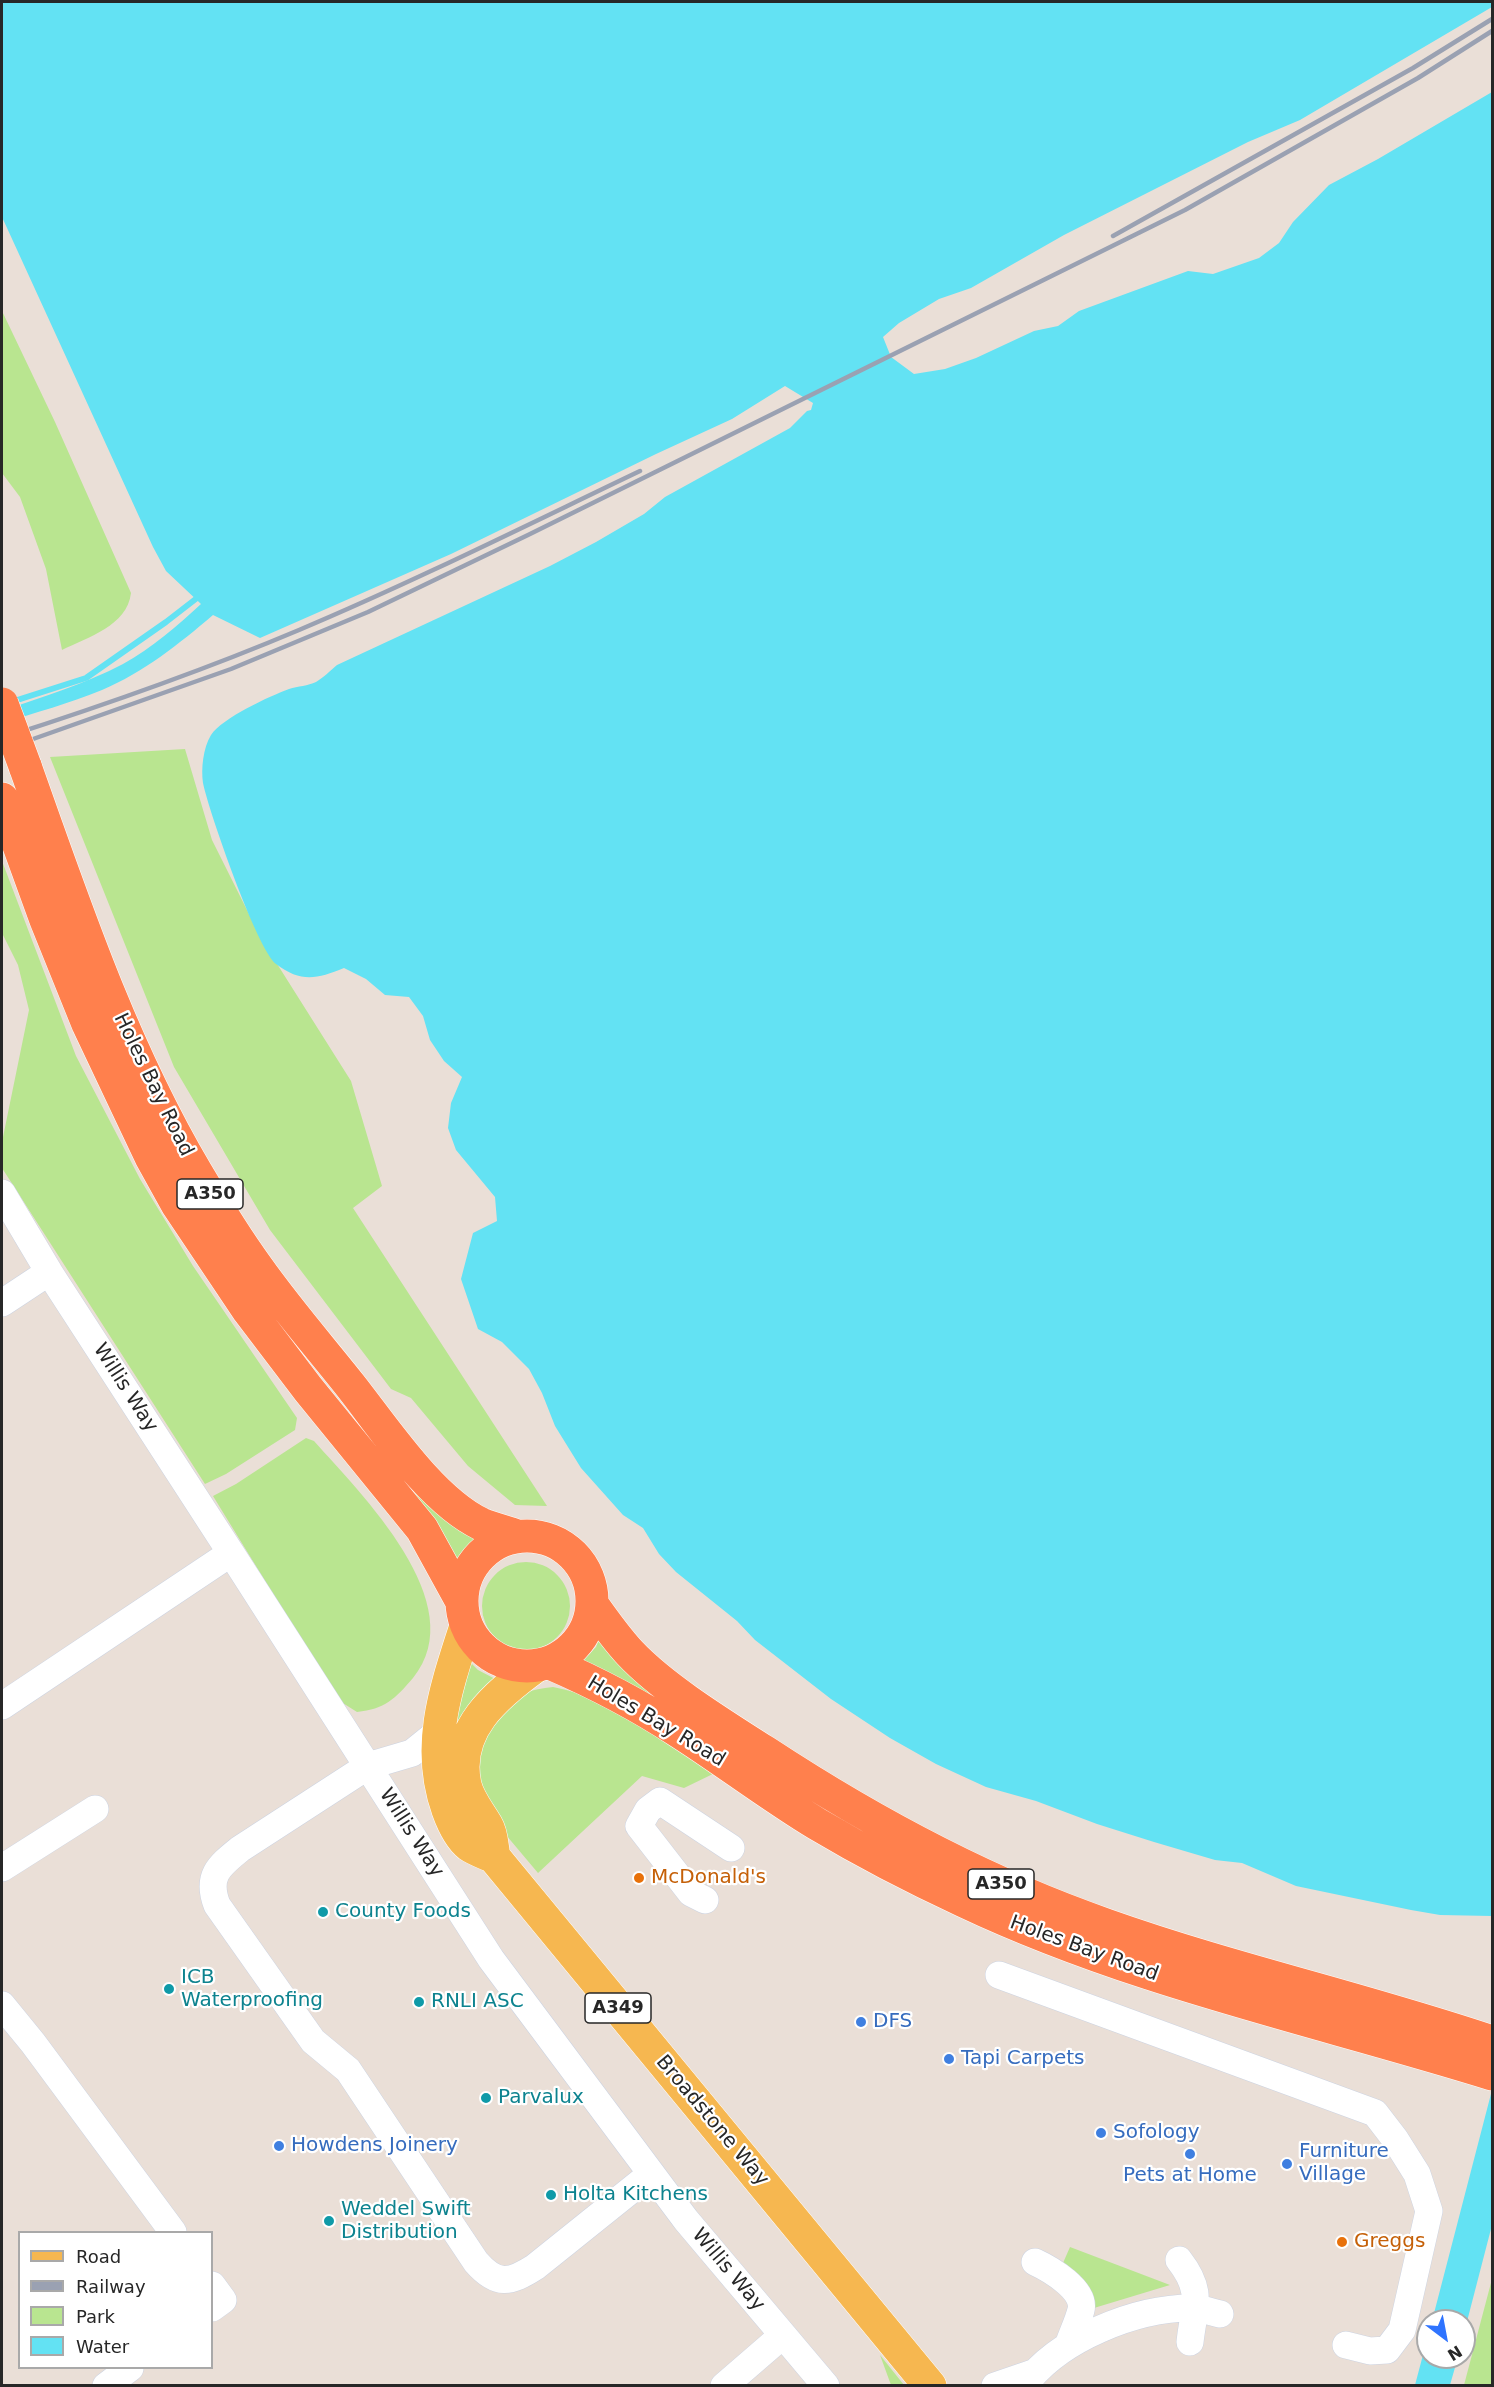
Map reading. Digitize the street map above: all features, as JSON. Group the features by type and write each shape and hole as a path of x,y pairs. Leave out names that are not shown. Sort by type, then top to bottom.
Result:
{"highway":[{"name":"Holes Bay Road","path":"2,704 78,914 115,1006 168,1120 225,1220 285,1304 427,1480 462,1512 482,1524 517,1536"},
{"name":"Holes Bay Road","path":"2,799 88,1024 151,1157 177,1204 248,1310 308,1389 422,1529 463,1613"},
{"path":"517,1536 534,1536 564,1547 577,1558 586,1572 591,1588 592,1604 589,1623 580,1640 567,1653 543,1664 514,1666 494,1658 477,1644 463,1613 464,1582 471,1565 499,1541 517,1536"},
{"name":"Holes Bay Road","path":"592,1604 631,1654 656,1677 748,1741 840,1800 939,1855 1035,1898 1106,1925 1219,1961 1485,2039"},
{"name":"Holes Bay Road","path":"543,1664 609,1690 678,1731 800,1813 866,1852 1011,1923 1103,1958 1188,1986 1492,2074"}],"main road":[{"name":"Broadstone Way","path":"463,1613 438,1732 436,1760 441,1790 451,1819 468,1844 494,1857 930,2385"},
{"name":"Broadstone Way","path":"494,1857 488,1828 473,1806 465,1785 464,1761 467,1741 476,1720 492,1700 543,1664"}],"street":[{"name":"Willis Way","path":"2,1193 49,1272 491,1959 686,2220 825,2385"},
{"path":"2,1303 49,1272"},
{"path":"2,1706 231,1553"},
{"name":"Willis Way","path":"368,1766 412,1753 438,1732"},
{"path":"368,1766 240,1849 221,1865 214,1876 212,1892 217,1905 313,2042 348,2070 476,2262 486,2273 497,2279 518,2278 535,2267 651,2174"},
{"path":"705,1900 691,1893 639,1826 648,1810 660,1800 722,1842"},
{"path":"2,1868 95,1809"},
{"path":"999,1975 1375,2112 1417,2174 1430,2211 1402,2330 1387,2350 1371,2351 1346,2345"},
{"path":"2,2005 33,2043 172,2231"},
{"path":"1179,2260 1191,2275 1196,2292 1190,2342"},
{"path":"1035,2262 1053,2270 1079,2296 1082,2308 1068,2346"},
{"path":"213,2286 223,2300 213,2307"},
{"path":"994,2385 1028,2379 1068,2346 1110,2325 1159,2312 1194,2308 1220,2314"},
{"path":"724,2385 783,2335"},
{"path":"106,2385 127,2369"}],"green space":[{"path":"2,311 55,422 131,593 128,604 114,622 94,635 62,650 46,569 20,497 2,473"},
{"path":"185,749 212,840 262,940 351,1081 382,1186 353,1208 547,1506 515,1505 468,1466 411,1398 391,1389 270,1230 174,1067 50,757"},
{"path":"2,861 76,1056 140,1179 193,1266 297,1418 295,1430 226,1474 205,1484 2,1168 2,1142 29,1010 18,965 2,933"},
{"path":"306,1438 314,1441 382,1519 404,1551 421,1584 430,1617 428,1649 413,1678 389,1702 367,1711 357,1712 338,1700 213,1496 236,1484"},
{"path":"415,1482 484,1538 474,1545 458,1566 408,1488"},
{"path":"526,1562 551,1569 563,1581 570,1606 563,1631 551,1643 526,1650 501,1643 489,1631 482,1606 489,1581 501,1569"},
{"path":"600,1637 664,1703 583,1661 596,1647"},
{"path":"471,1663 478,1670 501,1682 448,1737"},
{"path":"553,1687 575,1692 618,1710 717,1772 684,1788 642,1776 538,1873 490,1816 480,1798 476,1742 500,1712 516,1698 538,1689"},
{"path":"1070,2247 1170,2285 1094,2308 1084,2282 1076,2272 1063,2263"},
{"path":"1492,2279 1492,2385 1464,2385 1468,2369 1476,2369 1476,2340"},
{"path":"880,2355 904,2385 891,2385"}],"water":[{"path":"2,2 1492,2 1492,7 1300,120 1248,142 1064,235 971,288 939,299 899,323 883,337 891,357 914,374 945,369 976,358 1034,331 1058,326 1079,311 1188,271 1213,274 1259,258 1279,243 1293,222 1329,185 1492,92 1492,1916 1440,1915 1296,1886 1242,1863 1215,1860 1154,1842 1036,1801 986,1787 936,1764 890,1738 831,1699 755,1640 737,1621 676,1572 659,1554 643,1528 623,1515 581,1468 555,1426 542,1393 529,1369 502,1342 478,1329 461,1279 473,1233 497,1221 495,1197 456,1150 448,1128 451,1103 462,1077 444,1061 430,1040 423,1016 409,997 385,995 366,979 344,968 317,977 301,977 276,964 257,933 246,908 214,821 203,783 204,752 208,740 217,728 236,715 281,692 316,682 337,665 550,566 596,542 644,514 665,497 790,428 807,411 811,410 813,403 785,386 732,419 451,554 260,638 213,615 160,657 117,683 78,699 2,723 2,711 79,684 134,658 201,604 166,571 153,547 2,217"},
{"path":"1492,2090 1492,2225 1470,2309 1435,2309"},
{"path":"1419,2369 1455,2369 1450,2385 1415,2385"}],"waterway":[{"path":"11,702 86,678 197,598"}],"railway":[{"path":"1113,236 1413,68 1492,19"},
{"path":"2,750 231,669 368,612 528,535 1185,210 1418,78 1492,31"},
{"path":"2,738 152,687 299,630 428,572 640,471"}],"place":[{"name":"McDonald's","path":"639,1878"},
{"name":"County Foods","path":"323,1912"},
{"name":"ICB Waterproofing","path":"169,1989"},
{"name":"RNLI ASC","path":"419,2002"},
{"name":"DFS","path":"861,2022"},
{"name":"Tapi Carpets","path":"949,2059"},
{"name":"Parvalux","path":"486,2098"},
{"name":"Sofology","path":"1101,2133"},
{"name":"Howdens Joinery","path":"279,2146"},
{"name":"Pets at Home","path":"1190,2154"},
{"name":"Furniture Village","path":"1287,2164"},
{"name":"Holta Kitchens","path":"551,2195"},
{"name":"Weddel Swift Distribution","path":"329,2221"},
{"name":"Greggs","path":"1342,2242"}]}
